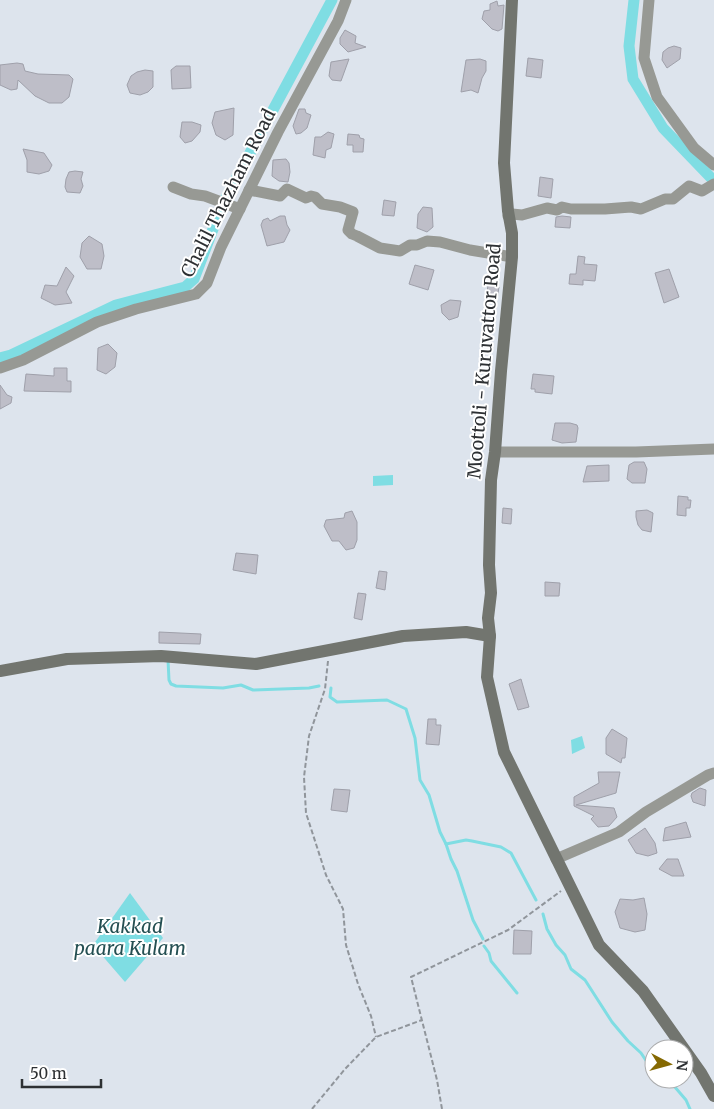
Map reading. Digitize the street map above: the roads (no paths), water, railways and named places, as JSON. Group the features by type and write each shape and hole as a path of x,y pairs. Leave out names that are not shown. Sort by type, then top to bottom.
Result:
{"main road":[{"name":"Moottoli - Kuruvattor Road","path":"512,0 504,164 508,216 512,234 512,257 491,480 489,565 491,593 488,618 490,636 487,677 504,752 599,945 643,991 701,1073 714,1096"},
{"path":"0,671 67,659 161,656 256,664 403,636 466,632 490,636"}],"street":[{"name":"Chalil Thazham Road","path":"0,368 23,360 97,322 136,309 196,294 207,283 221,247 278,132 338,21 346,0"},
{"path":"649,0 644,58 657,97 694,148 714,165"},
{"path":"508,216 512,214 522,215 546,208 557,210 562,207 604,210 631,207 640,209 665,199 673,199 689,186 702,191 714,184"},
{"path":"173,187 240,209"},
{"path":"249,190 280,196 287,189 306,198 315,197 322,204 340,207 353,212 348,230 352,234 380,248 400,251 410,245 417,245 427,241 512,257"},
{"path":"495,452 636,452 714,449"},
{"path":"556,859 618,832 654,807 708,775 714,774"}],"water":[{"path":"393,475 393,485 373,486 373,476"},
{"path":"582,736 585,748 572,754 571,740"},
{"name":"Kakkad paara Kulam","path":"130,893 163,938 125,982 93,945"}],"waterway":[{"path":"0,358 11,355 116,305 185,287 194,279 223,203 332,0"},
{"path":"634,0 629,46 633,79 663,128 714,181"},
{"path":"168,660 169,680 171,684 176,686 223,688 241,685 253,690 319,686"},
{"path":"331,688 330,697 337,702 387,700 406,709 415,738 420,780 429,795 440,832 446,844 466,840 501,847 511,853 536,900"},
{"path":"446,844 473,920 483,939"},
{"path":"543,914 547,929 556,945 565,955 571,969 585,980 612,1022 644,1058"},
{"path":"484,946 489,953 491,961 517,993"},
{"path":"677,1089 686,1100 690,1109"}]}
